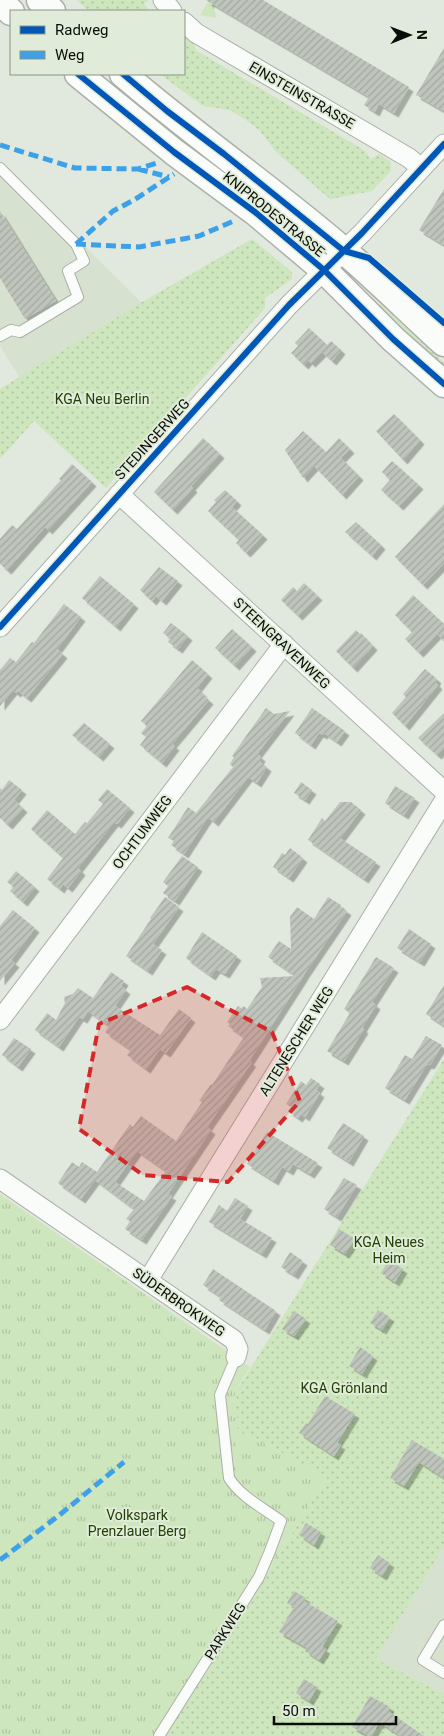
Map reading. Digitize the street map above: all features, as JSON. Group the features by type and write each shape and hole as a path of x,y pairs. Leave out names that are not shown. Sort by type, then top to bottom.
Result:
{"main road":[{"path":"40,0 51,10"},
{"path":"0,1 10,11"},
{"name":"KNIPRODESTRASSE","path":"79,75 174,152 255,212 324,270 393,339 444,384"},
{"name":"KNIPRODESTRASSE","path":"124,75 344,250 444,343"}],"street":[{"path":"163,0 171,10"},
{"name":"EINSTEINSTRASSE","path":"185,23 196,33 409,158 421,168"},
{"name":"STEDINGERWEG","path":"0,627 289,305 444,144"},
{"name":"STEENGRAVENWEG","path":"119,494 444,791"},
{"name":"OCHTUMWEG","path":"0,1020 284,644"},
{"name":"ALTENESCHER WEG","path":"148,1280 444,801"},
{"name":"SÜDERBROKWEG","path":"0,1179 234,1340 238,1349 236,1357"}],"lane":[{"path":"0,168 76,244 84,261 68,271 78,296 20,332 11,330 0,336"},
{"name":"SÜDERBROKWEG","path":"236,1357 220,1396 229,1478 248,1498 281,1520"},
{"name":"PARKWEG","path":"159,1736 259,1577 281,1520"},
{"path":"444,1625 423,1660 444,1673"}],"highlighted area":[{"path":"187,987 272,1032 300,1101 228,1182 143,1175 79,1129 99,1024"}],"shaded area":[{"path":"0,162 150,311 26,388 0,346"},
{"path":"444,1546 444,1694 376,1659"}],"green space":[{"path":"77,0 149,0 144,4 148,10 87,10"},
{"path":"209,0 219,0 214,9 217,18 200,15"},
{"path":"185,31 197,39 194,45 197,51 365,151 371,159 379,154 390,161 391,171 372,191 330,199 276,152 260,131 246,120 230,110 203,106 161,75 185,75"},
{"name":"KGA Neu Berlin","path":"252,239 292,272 292,279 265,298 265,308 106,488 34,421 0,459 0,389 137,305"},
{"path":"380,304 444,363 444,372 376,308"},
{"name":"KGA Grönland","path":"444,1059 444,1546 376,1659 444,1694 444,1736 164,1736 327,1477 237,1429 235,1393"},
{"name":"Volkspark Prenzlauer Berg","path":"0,1194 250,1367 234,1396 237,1417 242,1421 237,1429 327,1477 164,1736 0,1736"}],"building":[{"path":"206,0 263,0 409,87 394,113 379,104 375,112 364,105 369,97"},
{"path":"444,48 444,111 416,95"},
{"path":"444,189 444,245 419,230"},
{"path":"0,211 56,301 25,319 0,278"},
{"path":"309,328 327,345 331,341 341,350 332,361 322,352 311,363 308,360 304,365 291,353 298,346 295,343"},
{"path":"394,414 420,440 403,460 376,431"},
{"path":"303,431 326,452 339,438 350,449 341,458 359,476 342,495 314,466 303,478 285,450"},
{"path":"203,438 220,454 191,486 193,488 173,510 154,492"},
{"path":"392,461 419,485 399,506 381,490 390,480 382,472"},
{"path":"72,464 92,482 48,530 45,527 7,570 0,564 0,539 12,525 17,529 61,480 59,479"},
{"path":"225,490 237,501 232,507 263,535 246,553 236,543 239,540 208,511 216,502 214,500"},
{"path":"444,504 444,563 423,585 395,557"},
{"path":"356,522 381,545 372,556 345,532"},
{"path":"159,567 178,581 162,601 156,596 152,601 140,590"},
{"path":"100,576 134,604 116,627 82,598"},
{"path":"304,583 318,596 298,616 281,600 293,587 297,591"},
{"path":"413,595 444,624 444,641 437,634 419,653 405,639 412,632 395,615"},
{"path":"64,604 81,617 57,649 63,654 27,698 18,691 16,693 13,690 0,706 0,670 10,658 16,662 32,642 34,643"},
{"path":"171,623 188,636 178,649 168,642 171,639 163,633"},
{"path":"232,629 252,647 235,666 215,648"},
{"path":"356,630 373,646 353,668 336,651"},
{"path":"192,660 208,674 197,688 209,700 172,744 175,746 162,763 140,745 146,737 141,733 147,726 141,721"},
{"path":"425,669 437,679 435,682 438,685 405,726 392,713 406,697 403,694"},
{"path":"266,708 274,714 290,711 257,754 261,757 259,761 267,767 257,783 248,777 214,822 208,817 184,854 171,845 174,841 168,838 188,807 196,813 233,767 230,764 234,757 232,756"},
{"path":"312,708 345,731 337,742 324,733 323,735 319,733 311,745 295,733"},
{"path":"444,713 444,748 437,755 418,738"},
{"path":"84,723 110,744 99,757 72,735"},
{"path":"9,780 22,790 14,800 23,808 8,825 0,818 0,788 2,790"},
{"path":"301,782 312,790 305,800 294,793"},
{"path":"395,786 415,798 404,815 385,803"},
{"path":"107,789 130,808 117,824 114,822 78,868 81,871 68,888 63,884 60,889 47,879 63,858 31,829 47,810 75,834 103,804 98,800"},
{"path":"340,802 351,802 361,810 340,838 376,862 364,879 308,840 322,818 325,821"},
{"path":"290,848 303,858 289,878 273,867 282,853 285,855"},
{"path":"182,856 198,867 175,901 163,893 168,886 163,882"},
{"path":"16,871 35,887 23,902 10,891 14,887 7,882"},
{"path":"165,897 179,907 153,944 162,950 148,971 126,956"},
{"path":"328,897 347,911 249,1061 252,1062 207,1127 211,1130 168,1194 172,1196 142,1240 125,1229 130,1221 126,1219 134,1209 95,1180 81,1199 58,1183 72,1162 79,1167 82,1162 97,1172 130,1124 133,1127 141,1116 176,1141 202,1102 199,1101 244,1037 228,1026 230,1024 227,1022 238,1006 241,1008 244,1006 247,1009 262,987 260,978 296,976 268,957 279,941 291,949 290,917 297,907 314,919","holes":["137,1151 166,1171 144,1201 115,1182"]},
{"path":"13,910 35,928 11,960 15,963 0,981 0,926"},
{"path":"409,929 431,944 420,962 397,948"},
{"path":"202,932 237,956 225,974 216,969 211,976 186,958"},
{"path":"376,957 394,968 372,1002 376,1005 344,1061 327,1051 350,1013 344,1009"},
{"path":"111,972 124,981 121,986 126,990 115,1006 160,1035 179,1009 191,1018 166,1053 160,1049 146,1069 127,1055 131,1050 105,1032 109,1026 88,1011 83,1019 79,1017 59,1047 35,1030 47,1013 56,1020 65,1003 64,997 73,994 78,988 93,998"},
{"path":"444,985 444,1026 426,1014"},
{"path":"426,1036 442,1045 430,1065 427,1064 405,1100 385,1088 405,1055 412,1059"},
{"path":"14,1038 31,1049 18,1067 2,1055"},
{"path":"311,1078 320,1084 316,1090 320,1093 305,1117 301,1114 298,1118 288,1111 291,1107 286,1104 301,1081 306,1085"},
{"path":"343,1123 364,1136 349,1162 327,1148"},
{"path":"267,1132 318,1163 310,1174 293,1164 289,1171 282,1167 274,1181 247,1164"},
{"path":"344,1178 357,1185 337,1217 324,1209"},
{"path":"235,1198 248,1206 240,1219 272,1238 262,1254 209,1222 219,1205 227,1211"},
{"path":"339,1229 355,1239 345,1254 330,1245"},
{"path":"290,1252 303,1261 294,1275 281,1267"},
{"path":"389,1260 403,1269 395,1282 381,1273"},
{"path":"213,1269 276,1311 265,1330 219,1300 221,1297 203,1285"},
{"path":"378,1310 390,1317 382,1330 370,1323"},
{"path":"294,1311 306,1319 294,1336 282,1329"},
{"path":"360,1347 373,1356 362,1374 349,1366"},
{"path":"325,1396 355,1414 337,1443 341,1445 334,1456 299,1433 306,1423 308,1424"},
{"path":"412,1440 444,1459 444,1478 419,1462 404,1486 390,1478"},
{"path":"306,1523 321,1532 314,1545 299,1535"},
{"path":"378,1555 390,1563 382,1576 370,1568"},
{"path":"294,1591 306,1598 304,1601 338,1621 322,1647 326,1649 319,1660 305,1651 307,1648 279,1632 294,1607 287,1603"},
{"path":"304,1679 317,1687 309,1701 296,1693"},
{"path":"370,1696 390,1707 388,1711 424,1736 400,1736 381,1723 378,1724 372,1736 352,1727"}],"marked path":[{"path":"0,145 75,168 138,169 160,162"},
{"path":"138,169 169,177"},
{"path":"76,244 113,211 174,174"},
{"path":"76,244 139,247 199,236 236,220"},
{"path":"0,1560 57,1517 124,1462"}],"cycle path":[{"path":"79,75 174,152 255,212 324,270 393,339 444,384"},
{"path":"124,75 344,251 369,258 444,323"},
{"path":"0,627 289,305 362,233 444,144"}],"park label":[{"name":"KGA Neues Heim","path":"389,1250"}]}
